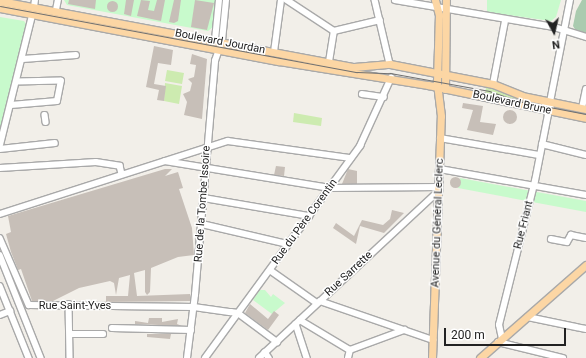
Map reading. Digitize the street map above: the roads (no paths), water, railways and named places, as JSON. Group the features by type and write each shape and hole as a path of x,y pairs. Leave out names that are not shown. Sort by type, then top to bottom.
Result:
{"main road":[{"path":"441,74 446,0"},
{"name":"Boulevard Jourdan","path":"0,1 34,3 56,10 358,67 390,64 441,74"},
{"path":"436,4 441,74"},
{"name":"Boulevard Jourdan","path":"0,8 32,16 216,50 390,78 441,88"},
{"name":"Boulevard Brune","path":"441,74 493,84 517,95 584,108"},
{"name":"Avenue du Général Leclerc","path":"432,358 440,169 441,74"},
{"name":"Boulevard Brune","path":"441,88 586,118"},
{"path":"480,358 586,264"}],"street":[{"path":"56,10 58,0"},
{"path":"219,0 219,41"},
{"path":"216,50 226,0"},
{"path":"274,52 281,0"},
{"path":"288,0 334,31 380,20"},
{"path":"375,0 390,64"},
{"path":"395,0 436,4 446,9 505,21 563,30 586,37"},
{"path":"548,111 545,103 550,102 570,0"},
{"path":"0,145 23,59 32,16"},
{"path":"493,84 505,21"},
{"path":"329,62 334,31"},
{"name":"Rue de la Tombe Issoire","path":"187,358 194,307 202,224 216,50"},
{"path":"23,59 76,55"},
{"name":"Rue du Père Corentin","path":"206,358 360,146 384,97 390,78"},
{"path":"10,105 57,101 61,81 16,82"},
{"path":"584,108 586,89"},
{"path":"362,94 384,97"},
{"name":"Rue Friant","path":"500,340 499,325 534,186 548,111"},
{"path":"45,115 46,122"},
{"path":"440,138 540,155"},
{"path":"0,214 228,141 351,158"},
{"path":"0,149 55,143"},
{"path":"542,144 586,155"},
{"path":"165,161 330,188 439,189"},
{"path":"0,168 96,162 120,166 122,174"},
{"path":"440,169 586,195"},
{"name":"Rue Sarrette","path":"259,358 439,189"},
{"path":"204,198 309,216"},
{"path":"202,224 288,244"},
{"path":"551,239 567,242 571,235 586,238"},
{"name":"Rue Saint-Yves","path":"0,238 28,304 194,307 238,313"},
{"path":"0,255 41,358"},
{"path":"270,270 319,302 433,340"},
{"path":"0,286 29,358"},
{"path":"69,304 70,358"},
{"path":"0,315 10,311"},
{"path":"238,313 277,342"},
{"path":"528,317 586,329"},
{"path":"298,322 350,350 404,330"},
{"path":"298,322 307,358"},
{"path":"112,328 191,330"},
{"path":"70,334 103,334"},
{"path":"500,340 563,358"},
{"path":"348,358 350,350"},
{"path":"266,352 269,358"}],"tram line":[{"path":"0,6 357,72 390,73 489,91 518,101 586,114"}]}
